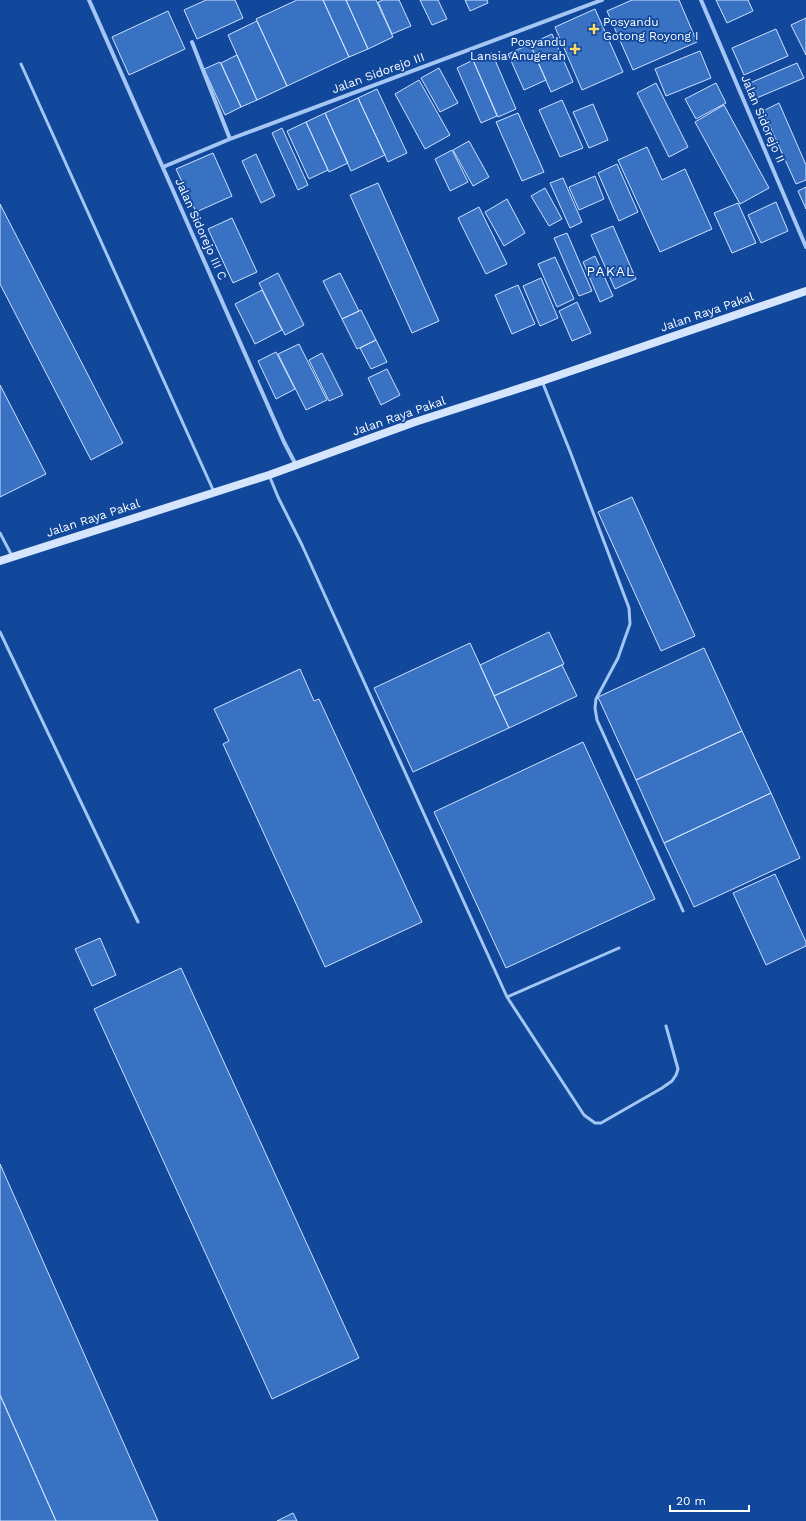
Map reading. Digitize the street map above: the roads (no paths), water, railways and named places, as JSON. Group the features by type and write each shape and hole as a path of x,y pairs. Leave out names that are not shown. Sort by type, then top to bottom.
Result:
{"main road":[{"name":"Jalan Raya Pakal","path":"0,561 269,475 415,422 542,381 806,291"}],"street":[{"name":"Jalan Sidorejo III C","path":"89,0 284,442 296,465"},
{"name":"Jalan Sidorejo III","path":"163,168 230,139 602,0"},
{"name":"Jalan Sidorejo II","path":"701,0 806,247"},
{"path":"192,42 230,139"}],"lane":[{"path":"21,64 214,492"},
{"path":"542,381 568,445 629,608 630,624 618,658 596,699 595,708 597,720 683,911"},
{"path":"269,475 507,997 584,1115 595,1123 601,1123 672,1081 676,1076 678,1069 666,1026"},
{"path":"0,533 12,556"},
{"path":"0,632 138,922"},
{"path":"507,997 619,948"}],"place":[{"name":"Posyandu Gotong Royong I","path":"594,29"},
{"name":"Posyandu Lansia Anugerah","path":"575,49"}],"district":[{"name":"PAKAL","path":"611,271"}]}
